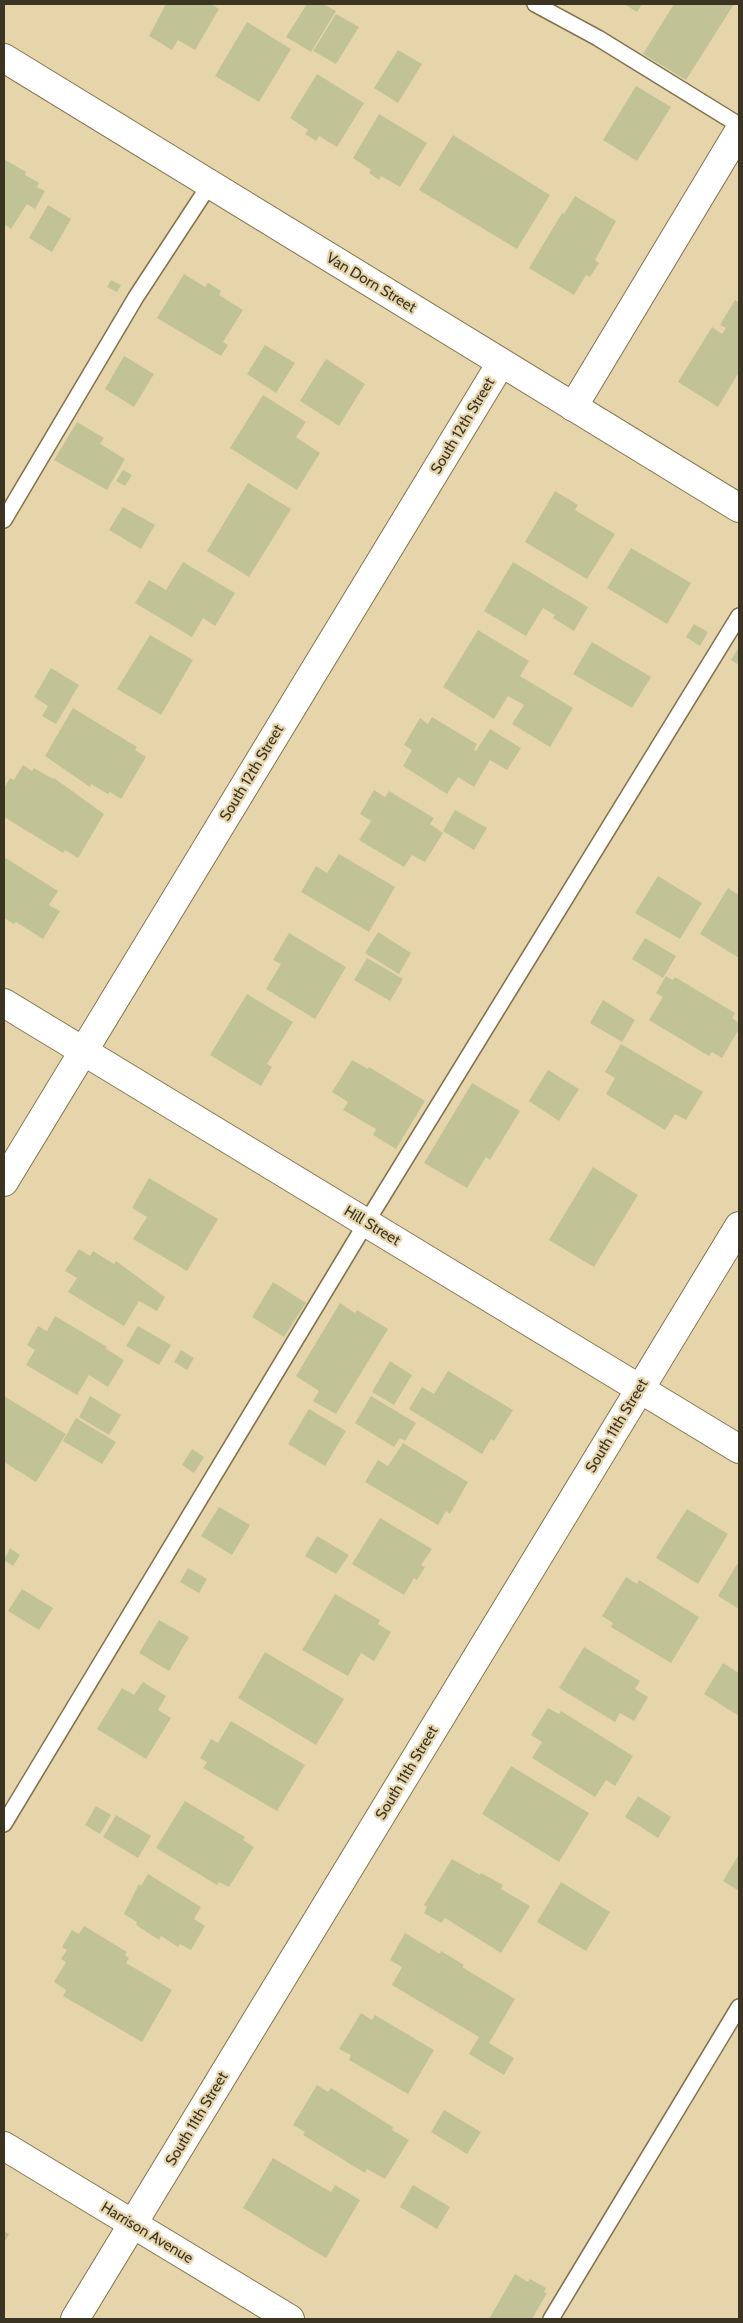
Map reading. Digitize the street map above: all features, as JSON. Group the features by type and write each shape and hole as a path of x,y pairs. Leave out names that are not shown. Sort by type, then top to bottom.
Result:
{"street":[{"name":"Van Dorn Street","path":"4,58 739,508"},
{"path":"573,407 739,131"},
{"name":"South 12th Street","path":"4,1182 501,363"},
{"name":"Hill Street","path":"4,1003 739,1449"},
{"name":"South 11th Street","path":"75,2319 739,1226"},
{"name":"Harrison Avenue","path":"4,2146 290,2319"}],"lane":[{"path":"535,4 598,38 739,125"},
{"path":"4,520 136,297 210,184"},
{"path":"4,1824 366,1223 739,616"},
{"path":"551,2319 739,2007"}],"building":[{"path":"166,4 211,4 219,9 195,50 178,40 172,50 149,36"},
{"path":"307,4 323,4 336,11 311,52 286,37"},
{"path":"624,4 642,4 637,12"},
{"path":"674,4 734,4 686,80 643,54"},
{"path":"336,14 359,27 336,64 313,51"},
{"path":"247,22 291,49 259,102 215,76"},
{"path":"398,50 422,64 398,103 374,88"},
{"path":"317,74 364,103 337,147 319,136 316,141 305,134 308,130 290,118"},
{"path":"636,86 671,107 637,161 603,140"},
{"path":"379,114 427,143 400,187 381,176 379,180 369,173 371,170 353,158"},
{"path":"453,135 550,195 517,249 419,190"},
{"path":"4,159 26,172 25,175 39,183 37,187 45,191 35,209 27,204 11,229 4,224"},
{"path":"575,196 616,221 595,260 599,263 590,277 586,275 574,295 529,268 562,213 564,214"},
{"path":"48,205 71,219 52,252 29,238"},
{"path":"184,274 205,287 208,283 221,291 219,295 243,310 223,342 228,345 221,356 157,318"},
{"path":"111,280 121,285 117,292 107,287"},
{"path":"735,300 739,302 739,372 718,407 678,382 712,327 722,334 726,328 720,325"},
{"path":"265,345 295,363 276,393 247,374"},
{"path":"124,356 154,374 134,407 105,389"},
{"path":"326,359 365,384 339,426 300,401"},
{"path":"263,395 306,422 296,437 320,453 297,490 230,448"},
{"path":"77,422 104,438 100,444 125,459 107,490 54,460"},
{"path":"123,470 132,475 125,486 116,481"},
{"path":"248,483 291,509 249,577 207,551"},
{"path":"555,491 578,505 575,510 615,534 587,579 525,542"},
{"path":"123,507 155,525 141,549 109,530"},
{"path":"631,548 691,583 667,624 607,588"},
{"path":"183,562 235,593 215,626 203,618 192,637 135,603 149,580 166,590"},
{"path":"513,562 588,607 574,631 553,618 555,615 543,608 526,636 484,611"},
{"path":"694,624 708,632 700,646 686,637"},
{"path":"478,630 529,661 520,676 573,708 550,747 512,724 524,705 508,696 494,719 443,687"},
{"path":"150,635 193,660 161,715 117,689"},
{"path":"592,642 651,677 632,708 573,674"},
{"path":"739,647 739,665 731,660"},
{"path":"51,668 79,685 56,724 42,716 48,706 34,697"},
{"path":"73,708 137,747 135,750 146,757 121,799 91,784 90,787 45,756"},
{"path":"432,717 477,744 474,750 476,751 490,729 521,748 507,770 490,760 474,787 458,777 447,794 403,766 412,750 404,745 420,718 428,724"},
{"path":"23,765 32,771 34,768 54,778 104,814 78,858 65,850 63,853 4,817 4,788 10,778 14,780"},
{"path":"374,790 385,797 389,791 434,818 430,824 443,833 425,862 412,855 404,867 359,840 371,821 360,814"},
{"path":"455,810 487,828 474,850 443,831"},
{"path":"339,854 395,887 369,932 301,892 316,866 327,873"},
{"path":"4,857 58,891 49,905 60,911 43,939 16,922 14,924 4,918"},
{"path":"658,876 702,903 680,939 635,913"},
{"path":"728,888 739,895 739,958 700,934"},
{"path":"378,932 411,953 399,974 365,953"},
{"path":"289,933 346,967 315,1019 266,989 281,964 273,960"},
{"path":"645,938 676,956 663,978 632,959"},
{"path":"367,958 403,979 390,1001 354,980"},
{"path":"666,976 673,980 675,977 735,1013 732,1018 739,1023 739,1029 722,1058 712,1052 709,1056 649,1020 663,997 656,993"},
{"path":"247,994 293,1022 267,1064 272,1067 261,1086 210,1055"},
{"path":"603,1000 635,1020 622,1042 590,1023"},
{"path":"621,1044 703,1092 686,1120 675,1114 665,1130 606,1094 615,1078 605,1072"},
{"path":"352,1060 368,1069 369,1067 425,1101 396,1149 373,1135 376,1129 343,1110 348,1102 332,1092"},
{"path":"548,1070 579,1089 559,1121 529,1101"},
{"path":"472,1083 520,1111 490,1160 486,1157 467,1188 424,1163"},
{"path":"593,1167 638,1195 594,1267 549,1240"},
{"path":"149,1178 218,1219 187,1271 133,1239 147,1217 132,1208"},
{"path":"79,1249 90,1256 93,1251 114,1264 116,1261 165,1297 157,1311 139,1301 124,1326 68,1292 77,1278 65,1271"},
{"path":"273,1282 306,1303 284,1337 252,1317"},
{"path":"340,1303 355,1313 357,1310 388,1329 336,1414 313,1401 319,1391 296,1376"},
{"path":"55,1316 107,1347 106,1349 124,1360 108,1387 89,1375 77,1395 26,1365 35,1350 27,1345 38,1326 47,1331"},
{"path":"138,1326 171,1345 159,1365 126,1346"},
{"path":"181,1350 194,1358 187,1370 174,1362"},
{"path":"390,1361 412,1375 394,1405 372,1392"},
{"path":"448,1371 513,1410 494,1441 491,1439 482,1454 409,1409 422,1387 434,1394"},
{"path":"4,1396 66,1434 36,1482 4,1462"},
{"path":"90,1396 121,1415 109,1435 79,1417"},
{"path":"371,1396 416,1423 405,1441 400,1438 394,1447 355,1423"},
{"path":"309,1409 346,1431 325,1466 288,1444"},
{"path":"76,1418 116,1442 102,1464 63,1441"},
{"path":"403,1443 468,1482 450,1514 446,1511 438,1525 365,1482 378,1460 388,1466"},
{"path":"192,1449 204,1457 194,1473 182,1465"},
{"path":"219,1507 250,1525 232,1555 201,1536"},
{"path":"687,1509 728,1534 698,1584 656,1558"},
{"path":"380,1518 432,1549 421,1565 425,1567 417,1580 414,1578 404,1595 352,1564"},
{"path":"317,1536 349,1555 336,1574 305,1556"},
{"path":"10,1548 20,1555 13,1566 4,1560"},
{"path":"737,1564 739,1565 739,1609 718,1596"},
{"path":"188,1568 207,1579 199,1593 180,1582"},
{"path":"626,1577 637,1584 639,1580 699,1617 671,1663 611,1627 613,1623 602,1616"},
{"path":"22,1589 53,1608 39,1630 8,1611"},
{"path":"335,1594 380,1620 378,1624 391,1632 374,1661 361,1653 348,1676 302,1650"},
{"path":"159,1620 189,1637 169,1671 139,1653"},
{"path":"584,1647 640,1681 635,1689 648,1697 634,1721 620,1713 615,1722 559,1688"},
{"path":"265,1652 344,1699 316,1745 238,1698"},
{"path":"723,1663 739,1673 739,1716 704,1694"},
{"path":"143,1682 166,1696 158,1710 171,1718 146,1759 97,1729 122,1688 134,1695"},
{"path":"548,1708 559,1714 561,1711 633,1756 615,1786 606,1780 595,1797 532,1758 542,1742 531,1735"},
{"path":"231,1721 305,1765 277,1811 203,1768 207,1762 200,1758 211,1739 218,1743"},
{"path":"511,1766 589,1813 559,1862 482,1814"},
{"path":"638,1796 671,1817 658,1838 625,1817"},
{"path":"185,1801 245,1837 243,1840 254,1847 229,1887 219,1882 217,1885 156,1848"},
{"path":"96,1806 111,1815 100,1834 85,1825"},
{"path":"116,1815 151,1836 138,1858 103,1837"},
{"path":"739,1854 739,1891 723,1881"},
{"path":"452,1859 480,1875 481,1873 503,1885 501,1889 530,1906 501,1953 445,1918 441,1923 424,1913 427,1907 424,1905"},
{"path":"148,1874 201,1907 194,1919 205,1926 191,1950 180,1944 178,1947 161,1936 159,1940 136,1925 137,1922 124,1914 139,1884 141,1886"},
{"path":"561,1882 610,1912 586,1951 537,1922"},
{"path":"84,1926 127,1952 125,1955 129,1958 126,1963 172,1990 142,2042 63,1996 66,1990 54,1982 66,1962 61,1959 67,1950 62,1947 72,1930 79,1934"},
{"path":"405,1933 440,1954 441,1951 464,1965 462,1967 515,1999 489,2043 514,2058 504,2075 469,2054 479,2037 392,1985 402,1967 390,1960"},
{"path":"361,2013 372,2020 375,2015 434,2050 408,2094 349,2060 351,2055 339,2049"},
{"path":"317,2085 328,2092 331,2088 393,2127 392,2130 409,2140 385,2179 367,2169 365,2173 303,2135 305,2132 293,2125"},
{"path":"444,2110 481,2132 467,2154 431,2132"},
{"path":"273,2158 331,2192 335,2185 360,2200 326,2258 243,2208"},
{"path":"413,2185 450,2207 437,2229 400,2207"},
{"path":"4,2231 9,2234 4,2243"},
{"path":"515,2274 528,2282 530,2279 546,2288 544,2292 547,2293 532,2319 489,2319"}]}
